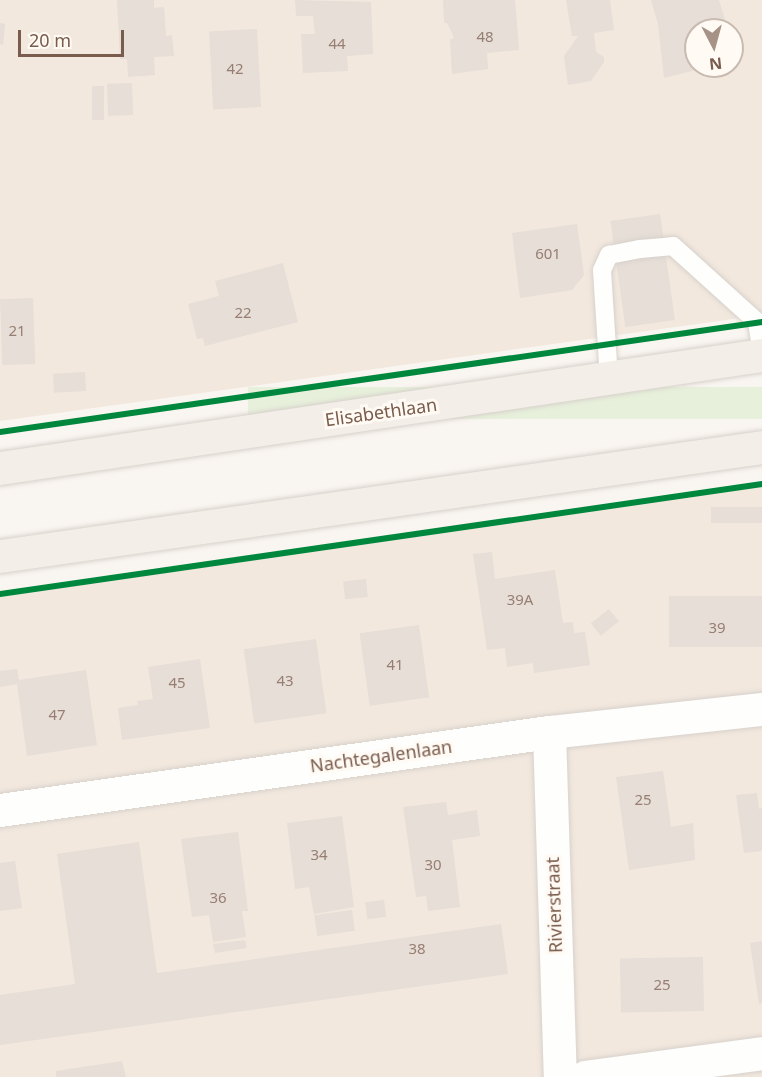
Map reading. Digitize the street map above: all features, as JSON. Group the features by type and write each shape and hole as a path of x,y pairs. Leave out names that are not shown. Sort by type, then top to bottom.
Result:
{"main road":[{"name":"Elisabethlaan","path":"0,468 762,355"},
{"path":"0,556 762,447"}],"street":[{"name":"Nachtegalenlaan","path":"0,810 549,732 762,709"},
{"name":"Rivierstraat","path":"549,732 560,1077"},
{"path":"585,1077 762,1053"}],"lane":[{"path":"609,379 602,270 609,255 640,249 673,246 757,322 762,355"}],"shaded area":[{"path":"0,0 762,0 762,315 0,421"},
{"path":"762,486 762,1077 0,1077 0,595 333,544"}],"green space":[{"path":"248,387 762,387 762,419 248,419"}],"building":[{"path":"117,0 154,0 154,8 164,7 166,36 172,35 174,56 154,57 155,75 128,77 127,59 120,59"},
{"path":"295,0 371,2 373,54 347,56 348,71 303,73 301,34 315,34 313,16 296,16"},
{"path":"443,0 515,0 519,50 487,53 488,69 452,74 450,39 453,39 453,35 447,23 444,23"},
{"path":"566,0 610,0 614,30 594,33 596,52 604,57 604,62 591,81 568,85 564,56 578,36 572,36"},
{"path":"651,0 719,0 724,18 684,18 684,73 664,78 658,24"},
{"path":"0,23 5,24 3,45 0,44"},
{"path":"257,29 261,107 213,109 209,32"},
{"path":"132,83 133,115 108,116 107,84"},
{"path":"92,86 104,86 104,120 92,120"},
{"path":"660,214 675,320 625,327 610,221"},
{"path":"577,224 584,275 572,290 520,298 512,233"},
{"path":"283,263 298,322 205,346 203,338 197,339 188,304 219,296 215,281"},
{"path":"33,298 35,364 2,365 0,299"},
{"path":"85,372 86,391 54,393 53,374"},
{"path":"711,507 762,507 762,523 711,523"},
{"path":"492,552 495,579 555,570 563,623 573,622 574,633 585,632 590,665 534,673 533,663 507,667 505,648 487,650 473,554"},
{"path":"366,579 368,597 345,599 343,581"},
{"path":"669,596 762,596 762,647 669,647"},
{"path":"609,609 619,622 601,636 591,623"},
{"path":"419,625 429,697 370,706 360,633"},
{"path":"316,639 326,713 254,723 244,649"},
{"path":"200,659 210,728 122,740 118,708 138,705 137,701 153,699 148,667"},
{"path":"17,669 19,680 86,670 97,745 27,756 17,684 0,687 0,671"},
{"path":"663,771 671,827 693,823 695,860 629,870 616,777"},
{"path":"757,793 759,809 762,808 762,851 744,853 736,795"},
{"path":"446,802 448,815 477,810 480,836 452,840 460,907 428,911 426,896 416,897 403,807"},
{"path":"342,816 354,907 314,914 309,887 295,889 287,823"},
{"path":"238,832 248,911 242,911 246,937 213,942 209,915 192,917 181,839"},
{"path":"139,842 157,973 501,924 508,974 0,1045 0,995 75,984 57,854"},
{"path":"15,861 22,908 0,911 0,863"},
{"path":"384,900 386,917 367,919 365,902"},
{"path":"352,910 355,931 317,936 314,915"},
{"path":"245,940 247,948 215,953 213,944"},
{"path":"762,941 762,1003 759,1004 750,943"},
{"path":"703,957 704,1011 621,1012 620,958"},
{"path":"122,1061 126,1077 56,1077 56,1071"}],"cycle path":[{"path":"0,432 762,322"},
{"path":"0,594 762,484"}]}
